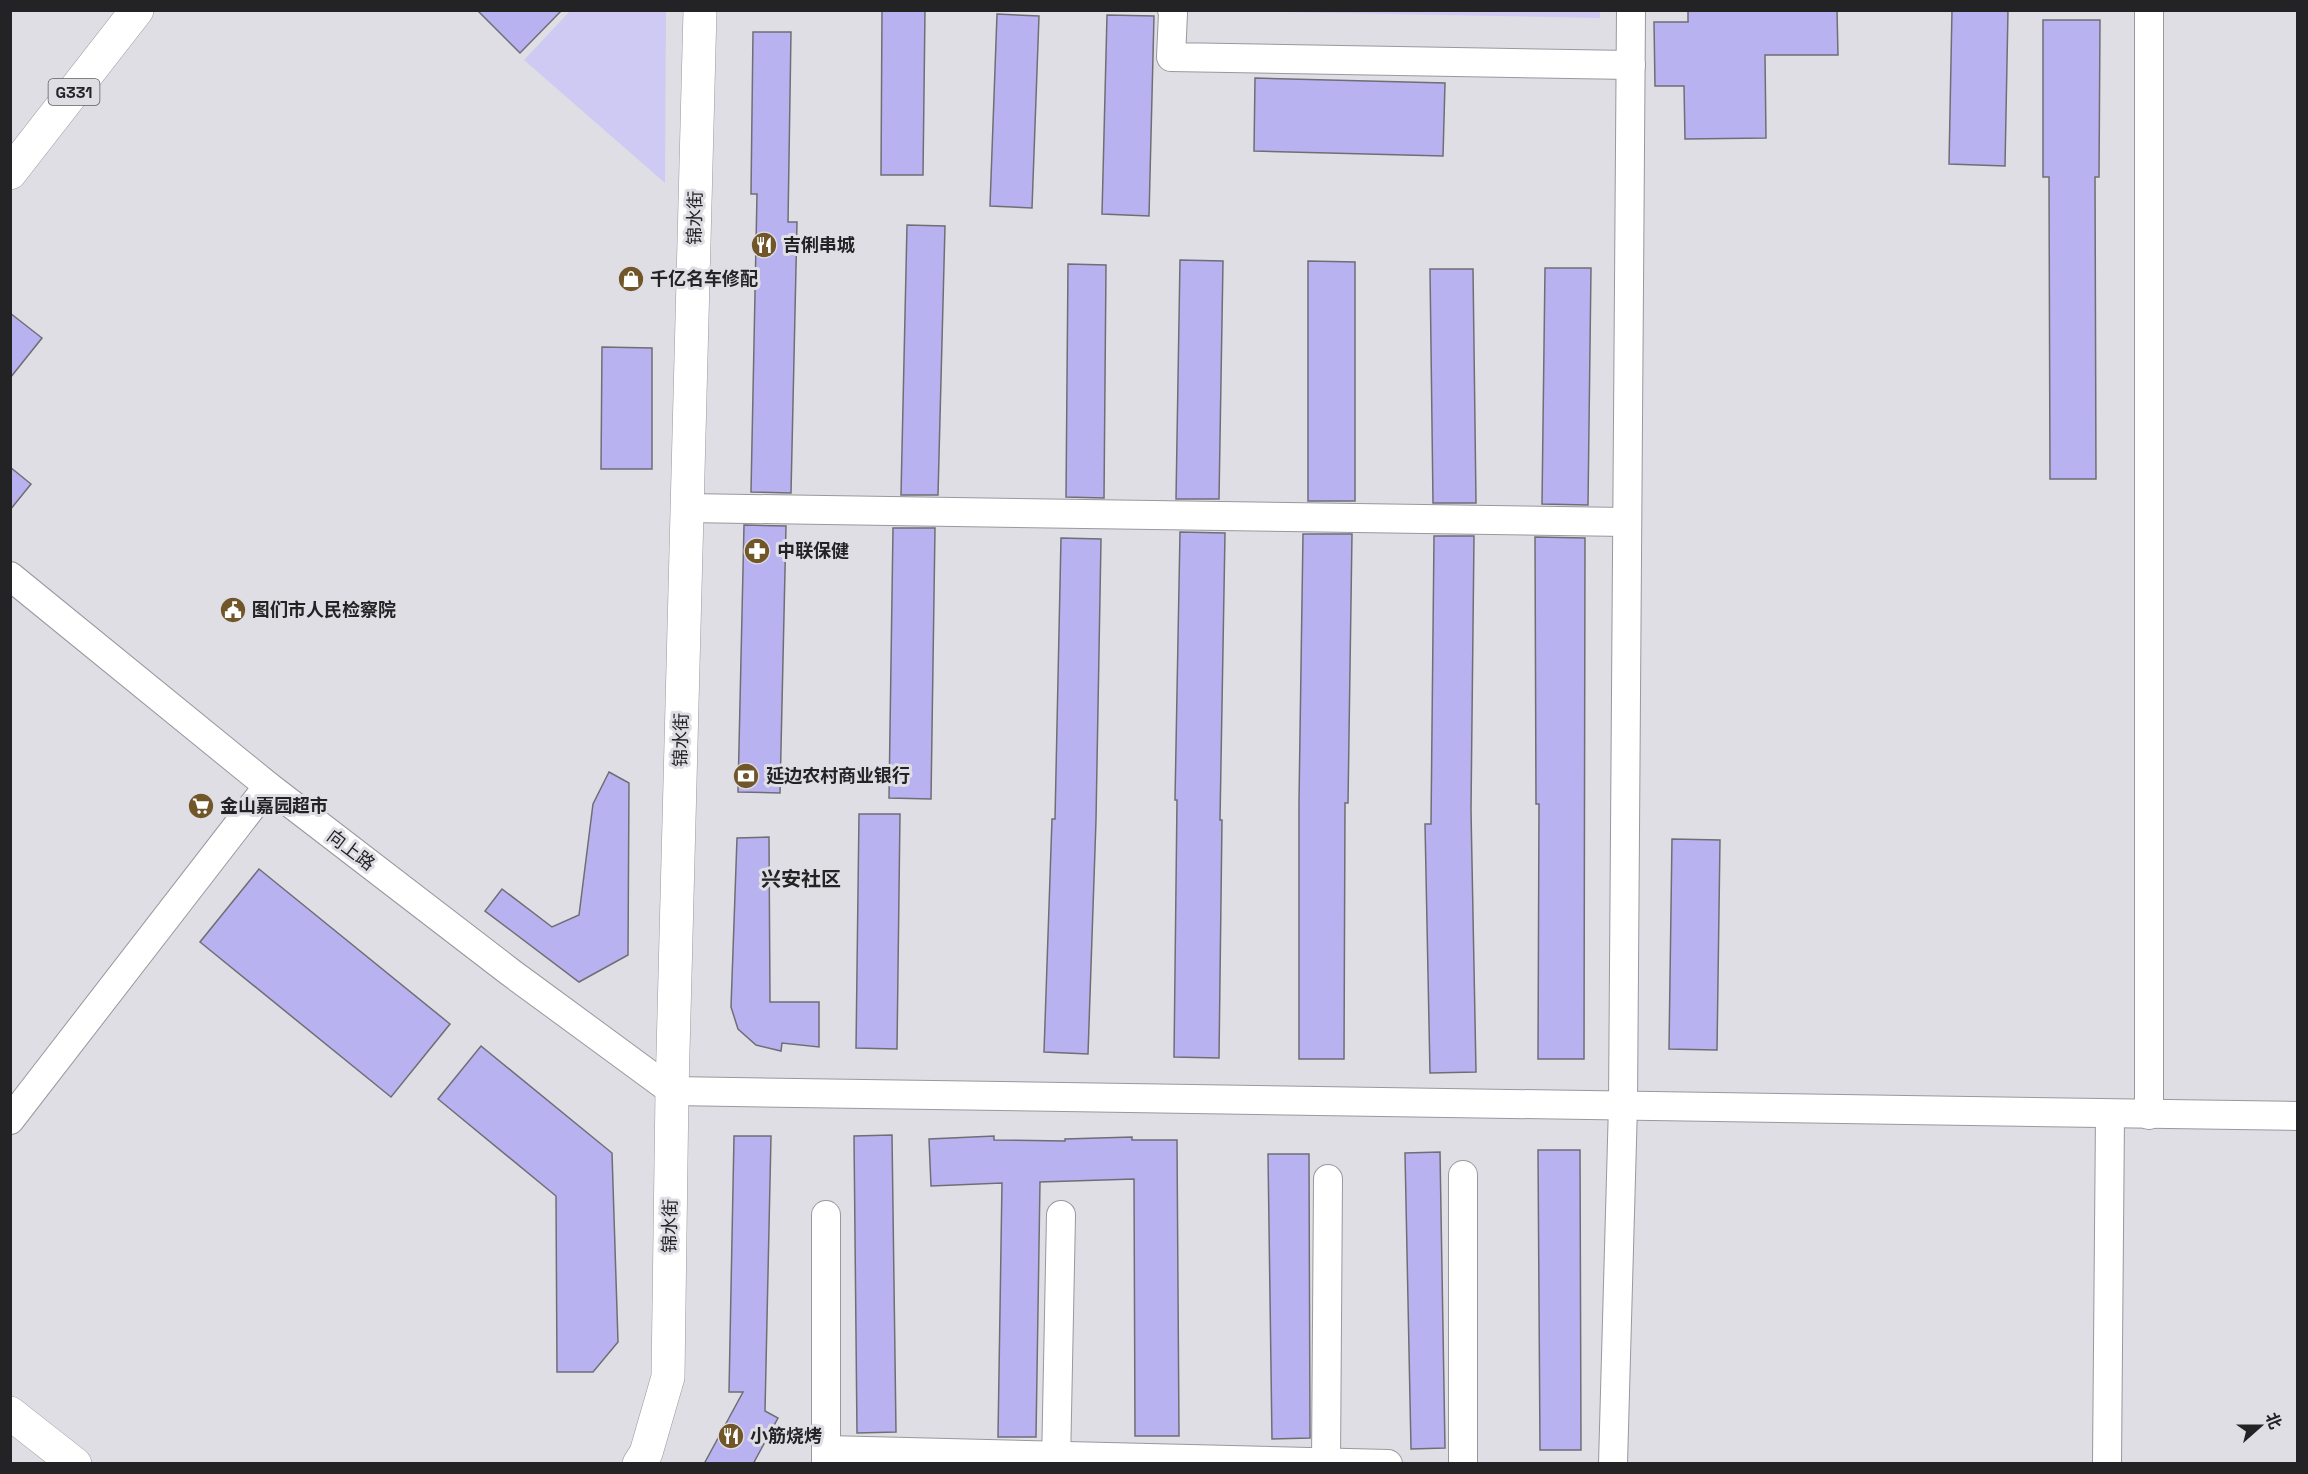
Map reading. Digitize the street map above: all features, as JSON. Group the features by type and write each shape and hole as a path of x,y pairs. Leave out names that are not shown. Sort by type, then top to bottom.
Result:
{"main road":[{"name":"G331","path":"10,173 137,10"},
{"name":"锦水街","path":"639,1464 646,1453 668,1377 672,1091 700,10"},
{"path":"10,1413 75,1464"}],"street":[{"path":"1172,10 1171,57 1631,65"},
{"path":"1613,1464 1623,1105 1631,10"},
{"path":"2149,10 2150,1115"},
{"path":"687,508 1628,522"},
{"name":"向上路","path":"10,576 268,786 510,972 672,1091"},
{"path":"10,1120 268,786"},
{"path":"672,1091 2298,1116"},
{"path":"2107,1464 2110,1114"},
{"path":"1463,1175 1463,1464"},
{"path":"1326,1463 1328,1179"},
{"path":"826,1215 826,1457 1388,1464"},
{"path":"1056,1459 1061,1215"}],"shaded area":[{"path":"1172,10 1600,11 1600,18"},
{"path":"570,11 666,11 665,183 524,60"}],"building":[{"path":"477,10 562,10 520,53"},
{"path":"882,10 925,10 923,175 881,175"},
{"path":"1688,10 1837,10 1838,55 1765,55 1766,138 1685,139 1684,86 1655,86 1654,22 1688,22"},
{"path":"1952,10 2008,10 2005,166 1949,164"},
{"path":"997,14 1039,16 1032,208 990,206"},
{"path":"1107,15 1154,16 1149,216 1102,214"},
{"path":"2043,20 2100,20 2099,177 2095,177 2096,479 2050,479 2049,177 2043,177"},
{"path":"753,32 791,32 788,222 797,222 791,493 751,492 757,194 751,194"},
{"path":"1255,78 1445,83 1443,156 1254,151"},
{"path":"907,225 945,226 938,495 901,495"},
{"path":"1180,260 1223,261 1219,499 1176,499"},
{"path":"1308,261 1355,262 1355,501 1308,501"},
{"path":"1068,264 1106,265 1104,498 1066,497"},
{"path":"1545,268 1591,268 1588,505 1542,504"},
{"path":"1430,269 1473,269 1476,503 1433,503"},
{"path":"10,313 42,338 10,378"},
{"path":"602,347 652,348 652,469 601,469"},
{"path":"10,467 31,484 10,510"},
{"path":"744,525 786,526 780,793 738,792"},
{"path":"893,528 935,528 931,799 889,798"},
{"path":"1180,532 1225,533 1219,1058 1174,1057 1177,800 1175,800"},
{"path":"1303,534 1352,534 1348,803 1345,803 1344,1059 1299,1059 1299,802"},
{"path":"1434,536 1474,536 1471,810 1476,1072 1430,1073 1425,824 1431,824"},
{"path":"1535,537 1585,538 1584,1059 1538,1059 1539,804 1536,804"},
{"path":"1061,538 1101,539 1096,820 1088,1054 1044,1052 1052,819 1055,819"},
{"path":"609,772 629,783 628,955 579,982 485,911 502,889 552,927 579,915 593,804"},
{"path":"859,814 900,814 897,1049 856,1048"},
{"path":"769,837 770,1002 819,1002 819,1047 782,1043 781,1051 756,1045 738,1029 731,1007 737,838"},
{"path":"1672,839 1720,840 1717,1050 1669,1049"},
{"path":"259,869 450,1024 391,1097 200,942"},
{"path":"481,1046 612,1153 618,1342 593,1372 557,1372 556,1196 438,1099"},
{"path":"892,1135 896,1432 857,1433 854,1136"},
{"path":"734,1136 771,1136 765,1411 778,1418 753,1464 704,1464 743,1392 729,1392"},
{"path":"994,1136 994,1140 1065,1141 1065,1139 1132,1137 1132,1140 1177,1140 1179,1436 1135,1436 1134,1179 1040,1182 1036,1437 998,1437 1002,1183 931,1186 929,1139"},
{"path":"1538,1150 1580,1150 1581,1450 1540,1450"},
{"path":"1440,1152 1445,1448 1411,1449 1405,1153"},
{"path":"1268,1154 1309,1154 1310,1438 1272,1439"}],"place":[{"name":"吉俐串城","path":"764,245"},
{"name":"千亿名车修配","path":"631,279"},
{"name":"中联保健","path":"757,551"},
{"name":"图们市人民检察院","path":"233,610"},
{"name":"延边农村商业银行","path":"746,776"},
{"name":"金山嘉园超市","path":"201,806"},
{"name":"小筋烧烤","path":"731,1436"}],"district":[{"name":"兴安社区","path":"801,879"}]}
